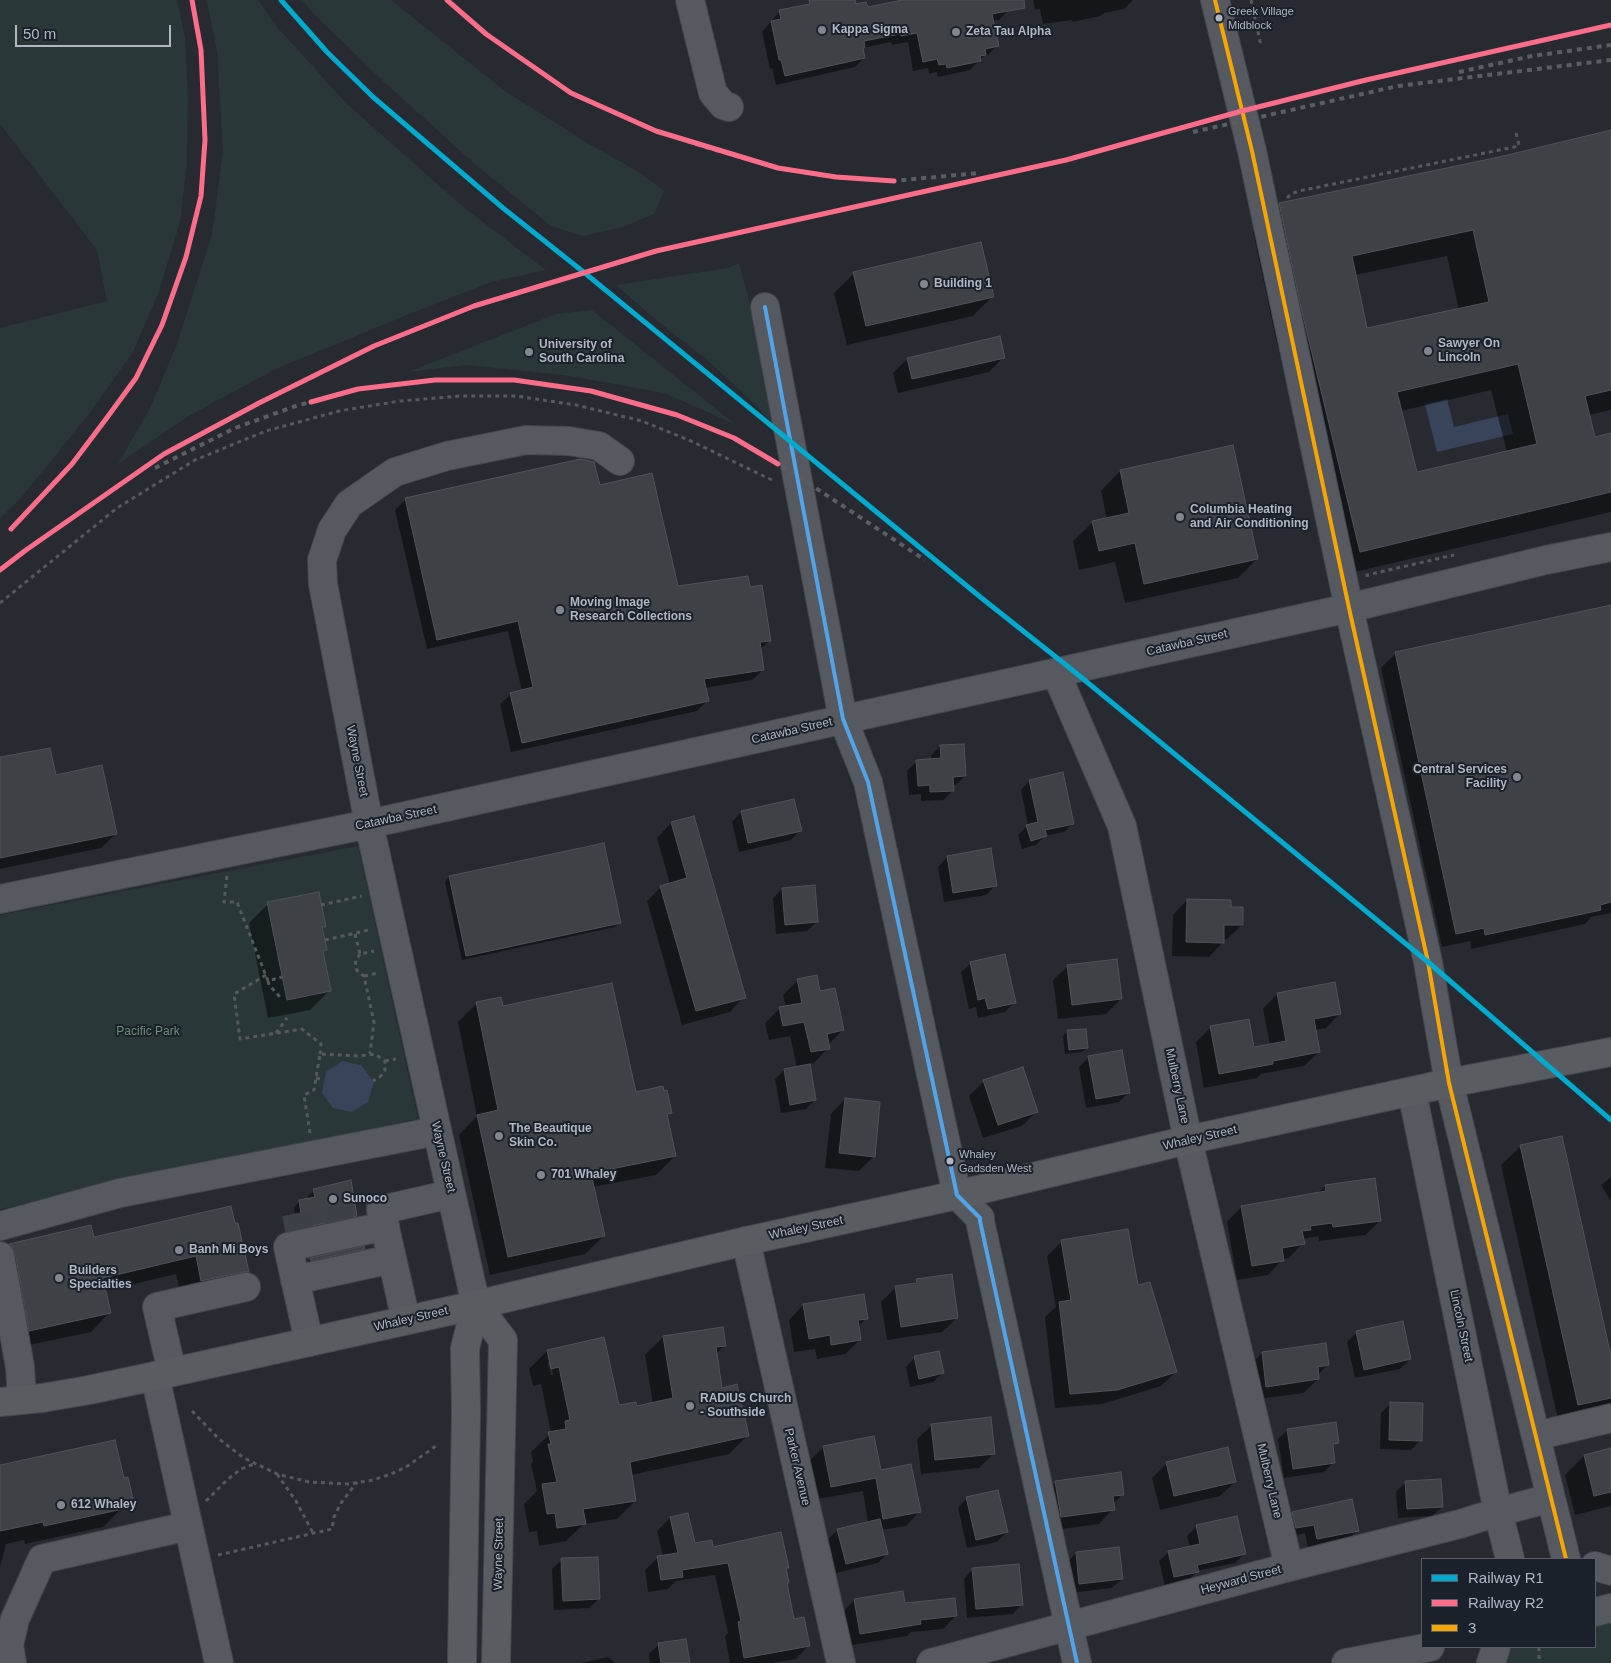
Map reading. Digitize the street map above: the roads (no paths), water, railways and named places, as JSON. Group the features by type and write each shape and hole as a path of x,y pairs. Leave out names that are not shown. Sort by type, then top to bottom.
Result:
{"main road":[{"name":"Whaley Street","path":"11,1401 89,1390 164,1374 476,1305 746,1241 958,1195 1188,1140 1449,1083 1611,1052"},
{"name":"Wayne Street","path":"462,1663 466,1412 465,1348 476,1305"},
{"name":"Wayne Street","path":"476,1305 503,1340 496,1663"}],"street":[{"path":"690,0 713,93 722,105 730,107"},
{"path":"1215,0 1253,158 1349,608 1428,962 1449,1083 1551,1498 1570,1556"},
{"path":"765,307 844,720 868,782 958,1195 980,1218 1077,1663"},
{"name":"Wayne Street","path":"476,1305 369,824 323,584 322,560 332,530 349,504 395,472 447,456 526,440 570,441 599,446 620,461"},
{"name":"Catawba Street","path":"0,898 369,824 1349,608 1546,560 1611,547"},
{"name":"Mulberry Lane","path":"1056,672 1122,826 1188,1140 1289,1567"},
{"name":"Lincoln Street","path":"1412,1092 1498,1512 1510,1558"},
{"path":"0,1226 120,1193 437,1132"},
{"path":"406,1320 381,1210 451,1194"},
{"path":"309,1342 286,1239 385,1226"},
{"name":"Parker Avenue","path":"746,1241 841,1663"},
{"path":"0,1256 20,1367 11,1401"},
{"path":"295,1280 392,1259"},
{"path":"219,1663 195,1517 164,1374 157,1307 246,1287"},
{"path":"1536,1436 1611,1418"},
{"name":"Heyward Street","path":"931,1663 1289,1567 1460,1524 1551,1498"},
{"path":"12,1663 9,1645 15,1619 42,1559 195,1517"},
{"path":"1596,1566 1611,1571"},
{"path":"1596,1612 1611,1608"},
{"path":"1346,1663 1425,1648"},
{"path":"1491,1663 1496,1648"}],"water":[{"path":"1447,399 1454,427 1508,414 1513,434 1437,452 1425,404"},
{"path":"342,1061 361,1065 374,1082 368,1102 352,1112 333,1108 322,1093 326,1072"}],"tunnel":[{"path":"285,1230 381,1210"}],"railway":[{"path":"281,0 327,52 373,97 503,208 1071,669 1428,962 1611,1120"},
{"path":"447,0 486,34 571,93 656,131 705,147 778,168 836,177 892,181 979,173"},
{"path":"0,570 164,454 259,403 374,346 474,306 656,251 1066,160 1242,111 1366,80 1611,25"},
{"path":"1459,72 1532,56 1611,45"},
{"path":"1193,132 1398,86 1611,60"},
{"path":"155,468 235,428 296,406 358,389 435,380 514,380 591,391 677,415 734,438 796,475 925,560"}],"rail line":[{"name":"R2","path":"11,529 72,464 136,378 162,325 186,257 201,196 205,140 201,50 192,0"},
{"name":"R1","path":"281,0 327,52 373,97 503,208 1071,669 1428,962 1611,1120"},
{"name":"R2","path":"447,0 486,34 571,93 656,131 778,168 836,177 894,181"},
{"name":"R2","path":"0,570 164,454 259,403 374,346 474,306 656,251 1066,160 1242,111 1366,80 1611,25"},
{"name":"R2","path":"311,402 358,389 435,380 514,380 591,391 677,415 734,438 778,464"}],"place":[{"name":"Greek Village Midblock","path":"1219,18"},
{"name":"Kappa Sigma","path":"822,30"},
{"name":"Zeta Tau Alpha","path":"956,32"},
{"name":"Building 1","path":"924,284"},
{"name":"Sawyer On Lincoln","path":"1428,351"},
{"name":"University of South Carolina","path":"529,352"},
{"name":"Columbia Heating and Air Conditioning","path":"1180,517"},
{"name":"Moving Image Research Collections","path":"560,610"},
{"name":"Central Services Facility","path":"1517,777"},
{"name":"The Beautique Skin Co.","path":"499,1136"},
{"name":"Whaley Gadsden West","path":"950,1161"},
{"name":"701 Whaley","path":"541,1175"},
{"name":"Sunoco","path":"333,1199"},
{"name":"Banh Mi Boys","path":"179,1250"},
{"name":"Builders Specialties","path":"59,1278"},
{"name":"RADIUS Church - Southside","path":"690,1406"},
{"name":"612 Whaley","path":"61,1505"}],"park label":[{"name":"Pacific Park","path":"148,1032"}]}
